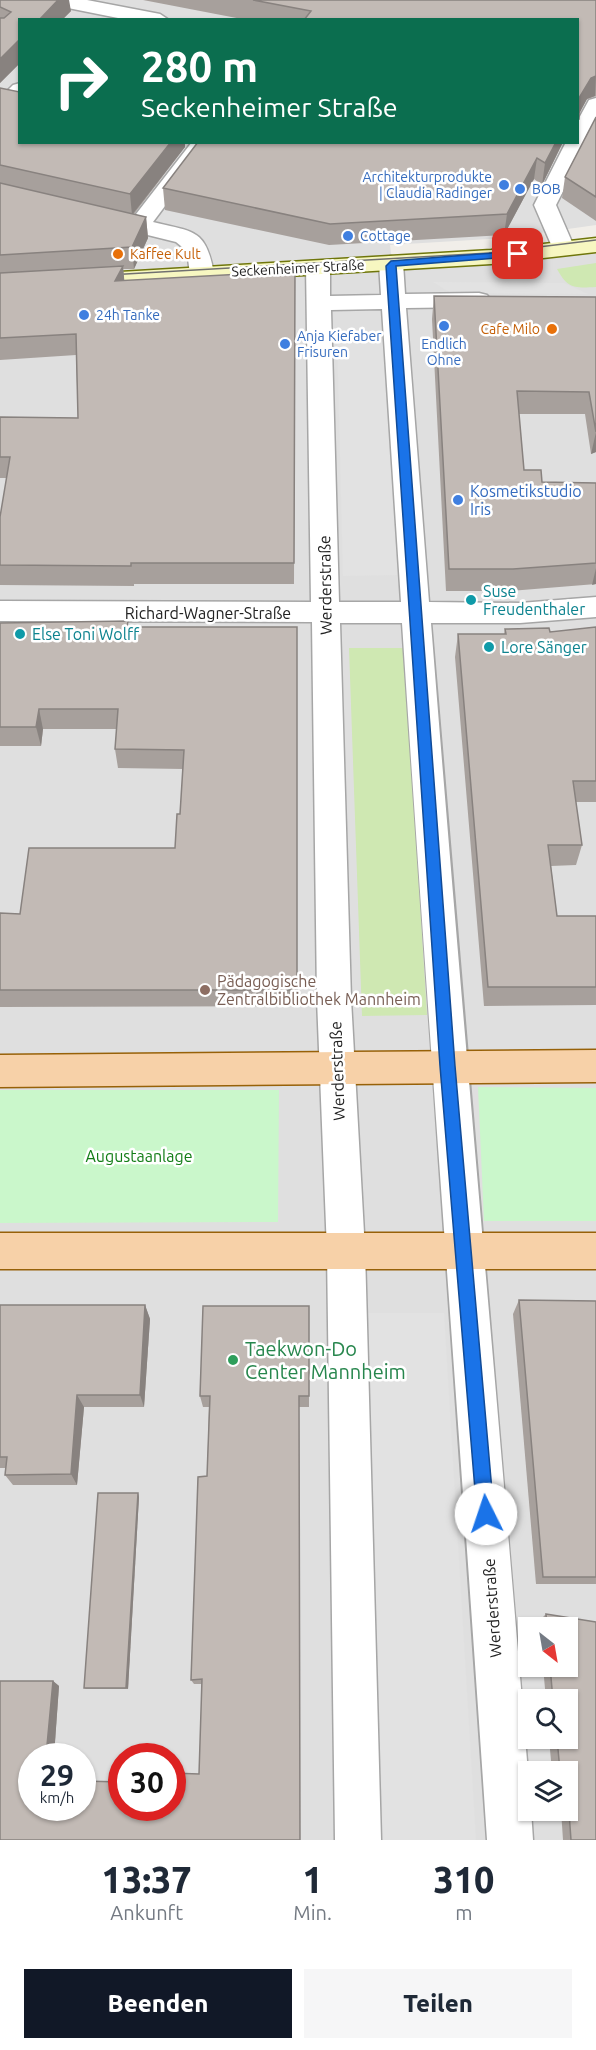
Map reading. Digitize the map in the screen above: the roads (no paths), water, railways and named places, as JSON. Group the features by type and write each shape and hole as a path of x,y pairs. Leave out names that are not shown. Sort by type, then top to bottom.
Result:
{"main road":[{"path":"0,1071 336,1066 596,1066"},
{"path":"0,1251 596,1251"}],"street":[{"path":"58,0 90,13 140,18"},
{"path":"18,91 9,100 18,102"},
{"path":"579,97 596,102 579,138"},
{"path":"139,225 201,144"},
{"path":"564,249 545,205 576,144"},
{"path":"81,212 184,237 198,249 202,274"},
{"name":"Seckenheimer Straße","path":"0,286 391,263 596,245"},
{"name":"Werderstraße","path":"391,263 448,1066 465,1251 510,1840"},
{"name":"Werderstraße","path":"318,266 336,1066 346,1251 358,1840"},
{"path":"319,303 507,300"},
{"name":"Richard-Wagner-Straße","path":"0,611 326,614 520,613 596,608"}],"tram line":[{"path":"108,275 489,253 596,240"}],"place":[{"name":"Architekturprodukte | Claudia Radinger","path":"504,185"},
{"name":"BOB","path":"520,189"},
{"name":"Cottage","path":"348,236"},
{"name":"Kaffee Kult","path":"118,254"},
{"name":"24h Tanke","path":"84,315"},
{"name":"Endlich Ohne","path":"444,326"},
{"name":"Cafe Milo","path":"552,329"},
{"name":"Anja Kiefaber Frisuren","path":"285,344"},
{"name":"Kosmetikstudio Iris","path":"458,500"},
{"name":"Suse Freudenthaler","path":"471,600"},
{"name":"Else Toni Wolff","path":"20,634"},
{"name":"Lore Sänger","path":"489,647"},
{"name":"Pädagogische Zentralbibliothek Mannheim","path":"205,990"},
{"name":"Taekwon-Do Center Mannheim","path":"233,1360"}],"park label":[{"name":"Augustaanlage","path":"139,1156"}]}
